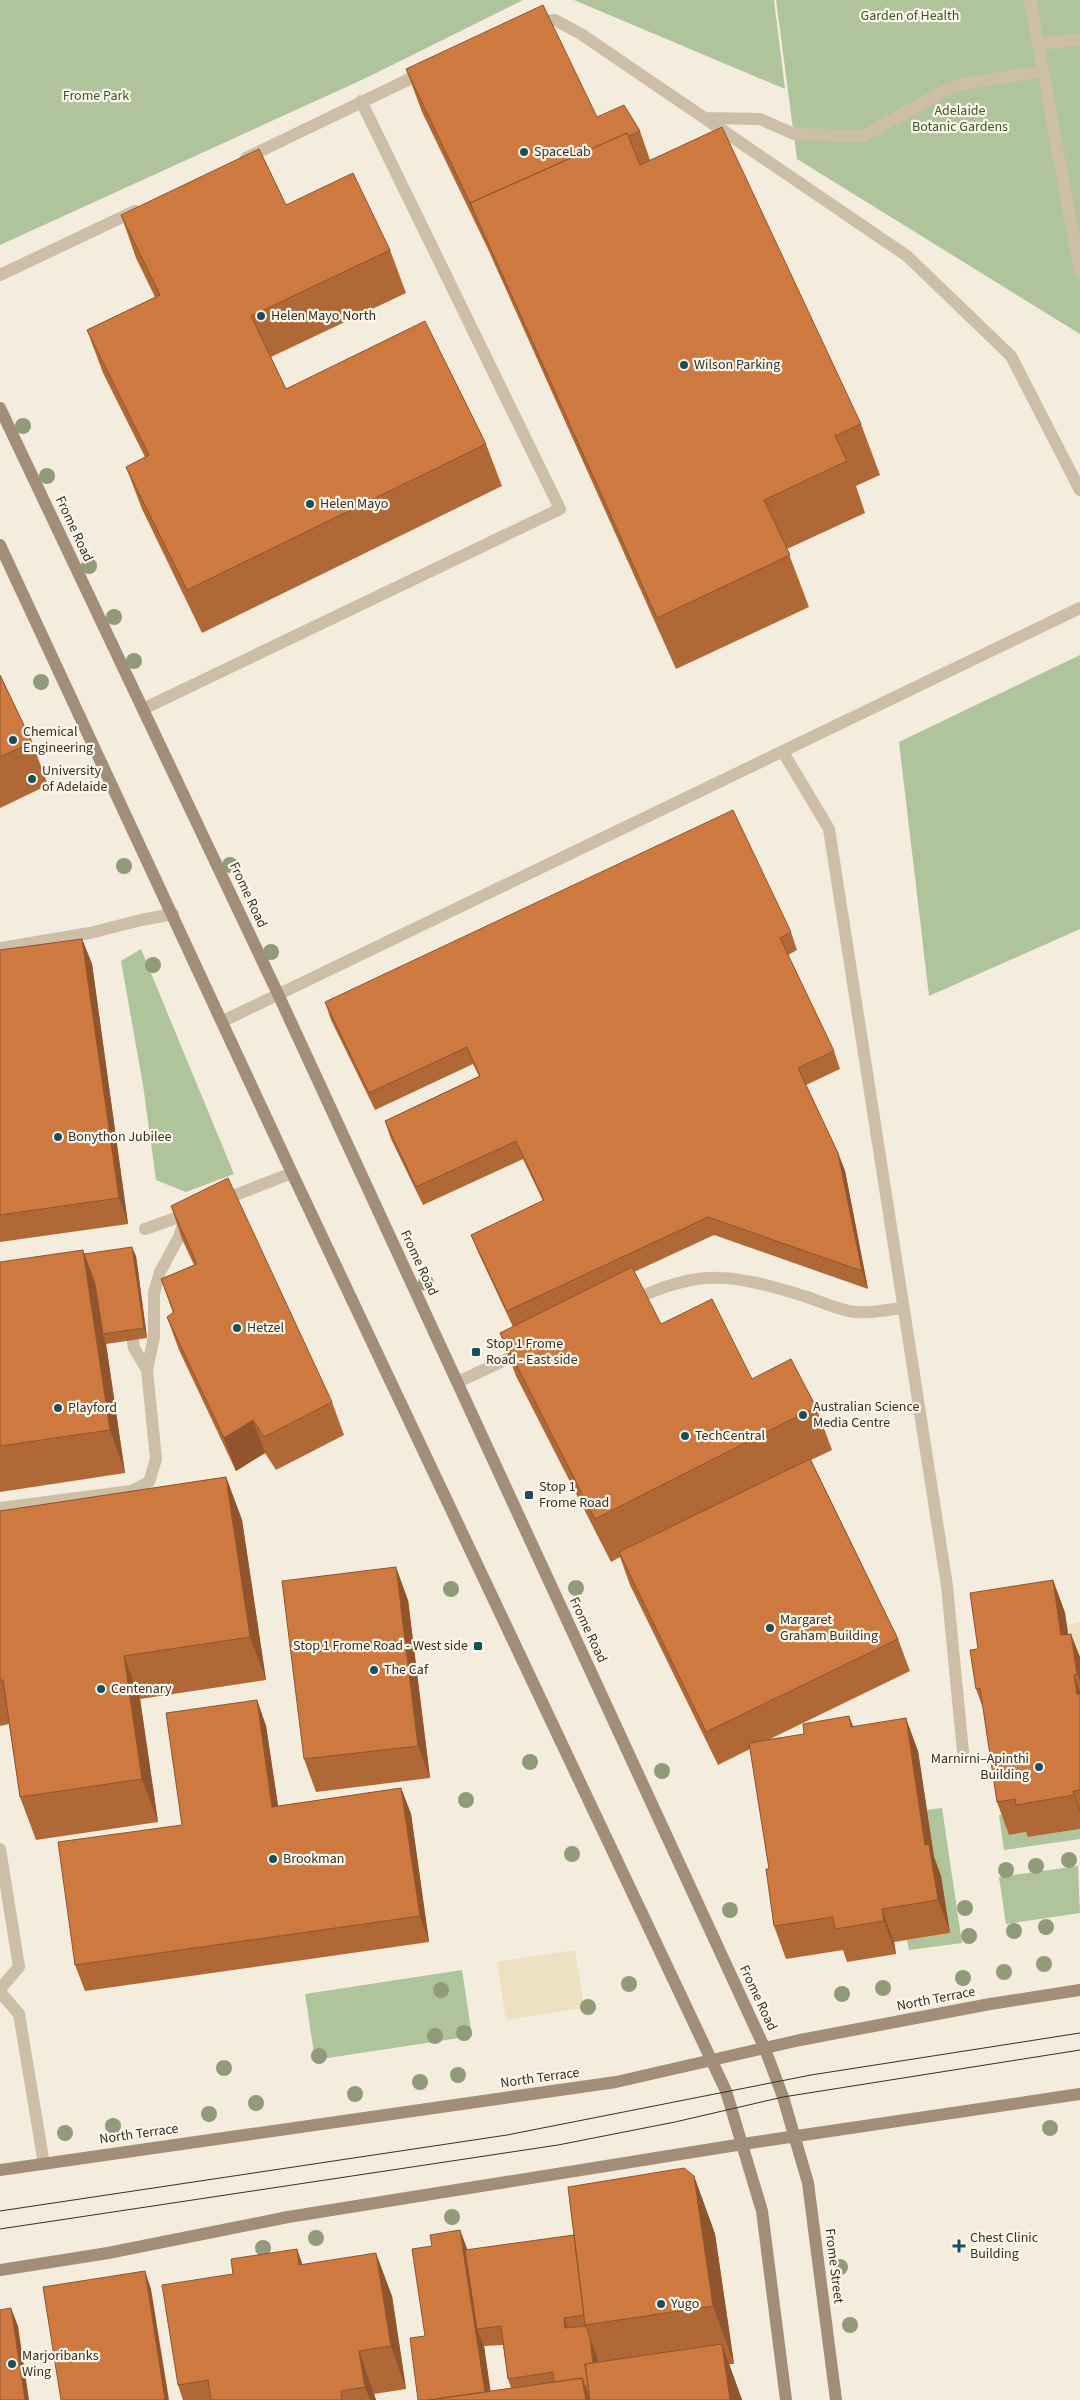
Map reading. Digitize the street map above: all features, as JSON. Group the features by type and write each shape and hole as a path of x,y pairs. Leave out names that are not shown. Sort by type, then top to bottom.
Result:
{"main road":[{"name":"Frome Road","path":"0,408 278,994 765,2049 795,2137"},
{"path":"0,545 292,1173 712,2061 732,2108 762,2211 786,2400"},
{"name":"North Terrace","path":"0,2170 616,2082 765,2049 990,2004 1080,1990"},
{"path":"0,2270 108,2253 288,2217 743,2144 1080,2094"},
{"name":"Frome Street","path":"795,2137 808,2183 836,2400"}],"street":[{"path":"1030,0 1080,272"},
{"path":"523,26 548,19 570,27 907,256 1011,356 1080,490"},
{"path":"1038,45 1080,39"},
{"path":"238,162 439,64"},
{"path":"705,118 760,119 794,134 863,136 942,92 962,84 1043,71"},
{"path":"143,709 560,509 361,101"},
{"path":"0,275 150,204"},
{"path":"222,1021 1080,608"},
{"path":"783,752 829,829 948,1586 963,1752"},
{"path":"0,948 90,933 140,920 173,914"},
{"path":"145,1229 292,1173"},
{"path":"0,1508 131,1491 151,1486 156,1459 147,1370 154,1337 154,1294 160,1272 179,1237 185,1215"},
{"path":"619,1306 668,1285 694,1279 719,1277 766,1285 855,1312 904,1308"},
{"path":"128,1312 134,1348 147,1370"},
{"path":"458,1382 539,1344"},
{"path":"0,1848 19,1966 0,1991 19,2014 44,2164"}],"green space":[{"name":"Frome Park","path":"0,0 523,0 366,78 0,245"},
{"path":"574,0 774,0 785,89"},
{"name":"Adelaide Botanic Gardens","path":"776,0 1080,0 1080,334 797,159"},
{"path":"1080,655 1080,929 929,996 899,742"},
{"path":"141,949 234,1174 186,1192 156,1180 143,1085 121,961"},
{"path":"942,1808 962,1943 909,1950 907,1940 950,1933 941,1877 937,1877 927,1810"},
{"path":"1006,1814 1009,1835 1027,1832 1028,1837 1080,1829 1080,1839 1004,1850 999,1815"},
{"path":"1078,1866 1080,1913 1006,1924 999,1877"},
{"path":"462,1970 472,2036 315,2060 305,1994"}],"shaded area":[{"path":"1080,1622 1080,1667 1073,1668 1067,1625"},
{"path":"575,1950 584,2008 506,2020 497,1962"}],"building":[{"name":"SpaceLab","path":"543,5 597,117 624,105 640,131 628,136 627,133 470,203 406,69"},
{"name":"Wilson Parking","path":"722,127 861,424 835,436 847,461 764,500 790,555 657,618 470,203 627,133 640,165"},
{"path":"259,149 286,205 353,173 390,250 251,316 286,389 425,321 486,444 187,590 126,467 149,455 87,330 160,295 121,215"},
{"path":"0,675 32,742 0,757"},
{"path":"733,810 791,932 780,938 834,1051 798,1068 838,1153 862,1271 708,1217 507,1311 471,1235 544,1200 516,1141 416,1187 385,1121 480,1076 467,1047 369,1093 325,1002"},
{"name":"Bonython Jubilee","path":"82,939 119,1198 0,1215 0,950"},
{"name":"Hetzel","path":"228,1178 332,1402 264,1437 253,1420 224,1438 167,1317 174,1312 161,1279 197,1264 171,1206"},
{"path":"132,1247 144,1328 103,1334 95,1284 84,1254"},
{"name":"Playford","path":"83,1250 110,1430 0,1446 0,1262"},
{"name":"TechCentral","path":"632,1267 661,1324 712,1299 752,1379 791,1359 816,1407 595,1519 500,1333"},
{"name":"Margaret Graham Building","path":"810,1459 898,1639 706,1732 619,1552"},
{"name":"Centenary","path":"226,1477 250,1637 124,1656 142,1779 20,1797 3,1680 0,1680 0,1511"},
{"path":"396,1567 418,1746 304,1759 282,1581"},
{"name":"Marnirni–Apinthi Building","path":"1053,1580 1061,1635 1071,1634 1077,1674 1074,1675 1077,1694 1080,1694 1080,1790 1073,1791 1074,1795 1016,1805 1015,1799 997,1802 980,1688 976,1689 970,1650 978,1649 970,1593"},
{"name":"Brookman","path":"257,1700 272,1807 401,1788 420,1916 75,1965 58,1842 182,1825 166,1713"},
{"path":"849,1716 851,1727 906,1718 925,1845 929,1844 938,1900 882,1909 884,1921 835,1929 833,1917 774,1926 766,1869 769,1869 749,1743 804,1734 803,1724"},
{"path":"684,2168 694,2176 713,2306 585,2325 568,2187"},
{"path":"460,2230 485,2392 418,2400 410,2338 425,2336 412,2249 432,2246 430,2235"},
{"path":"574,2235 584,2315 564,2318 565,2328 586,2326 590,2338 593,2363 585,2364 589,2393 582,2378 554,2382 553,2372 508,2379 501,2326 477,2329 465,2250"},
{"path":"297,2249 299,2265 376,2253 391,2346 359,2351 365,2387 341,2391 342,2400 211,2400 208,2380 178,2385 162,2285 233,2274 231,2259"},
{"path":"145,2271 165,2400 61,2400 43,2287"},
{"name":"Marjoribanks Wing","path":"11,2308 25,2400 0,2400 0,2310"},
{"path":"722,2344 730,2400 590,2400 585,2364"},
{"path":"582,2378 586,2400 429,2400"}],"tram line":[{"path":"0,2211 507,2135 811,2075 1080,2033"},
{"path":"0,2229 558,2145 675,2122 783,2097 1080,2050"}],"place":[{"name":"SpaceLab","path":"524,152"},
{"name":"Helen Mayo North","path":"261,316"},
{"name":"Wilson Parking","path":"684,365"},
{"name":"Helen Mayo","path":"310,504"},
{"name":"Chemical Engineering","path":"13,740"},
{"name":"University of Adelaide","path":"32,779"},
{"name":"Bonython Jubilee","path":"58,1137"},
{"name":"Hetzel","path":"237,1328"},
{"name":"Stop 1 Frome Road - East side","path":"476,1352"},
{"name":"Playford","path":"58,1408"},
{"name":"Australian Science Media Centre","path":"803,1415"},
{"name":"TechCentral","path":"685,1436"},
{"name":"Stop 1 Frome Road","path":"529,1495"},
{"name":"Margaret Graham Building","path":"770,1628"},
{"name":"Stop 1 Frome Road - West side","path":"478,1646"},
{"name":"The Caf","path":"374,1670"},
{"name":"Centenary","path":"101,1689"},
{"name":"Marnirni–Apinthi Building","path":"1039,1767"},
{"name":"Brookman","path":"273,1859"},
{"name":"Chest Clinic Building","path":"959,2246"},
{"name":"Yugo","path":"661,2304"},
{"name":"Marjoribanks Wing","path":"12,2364"}],"park label":[{"name":"Garden of Health","path":"910,16"}]}
